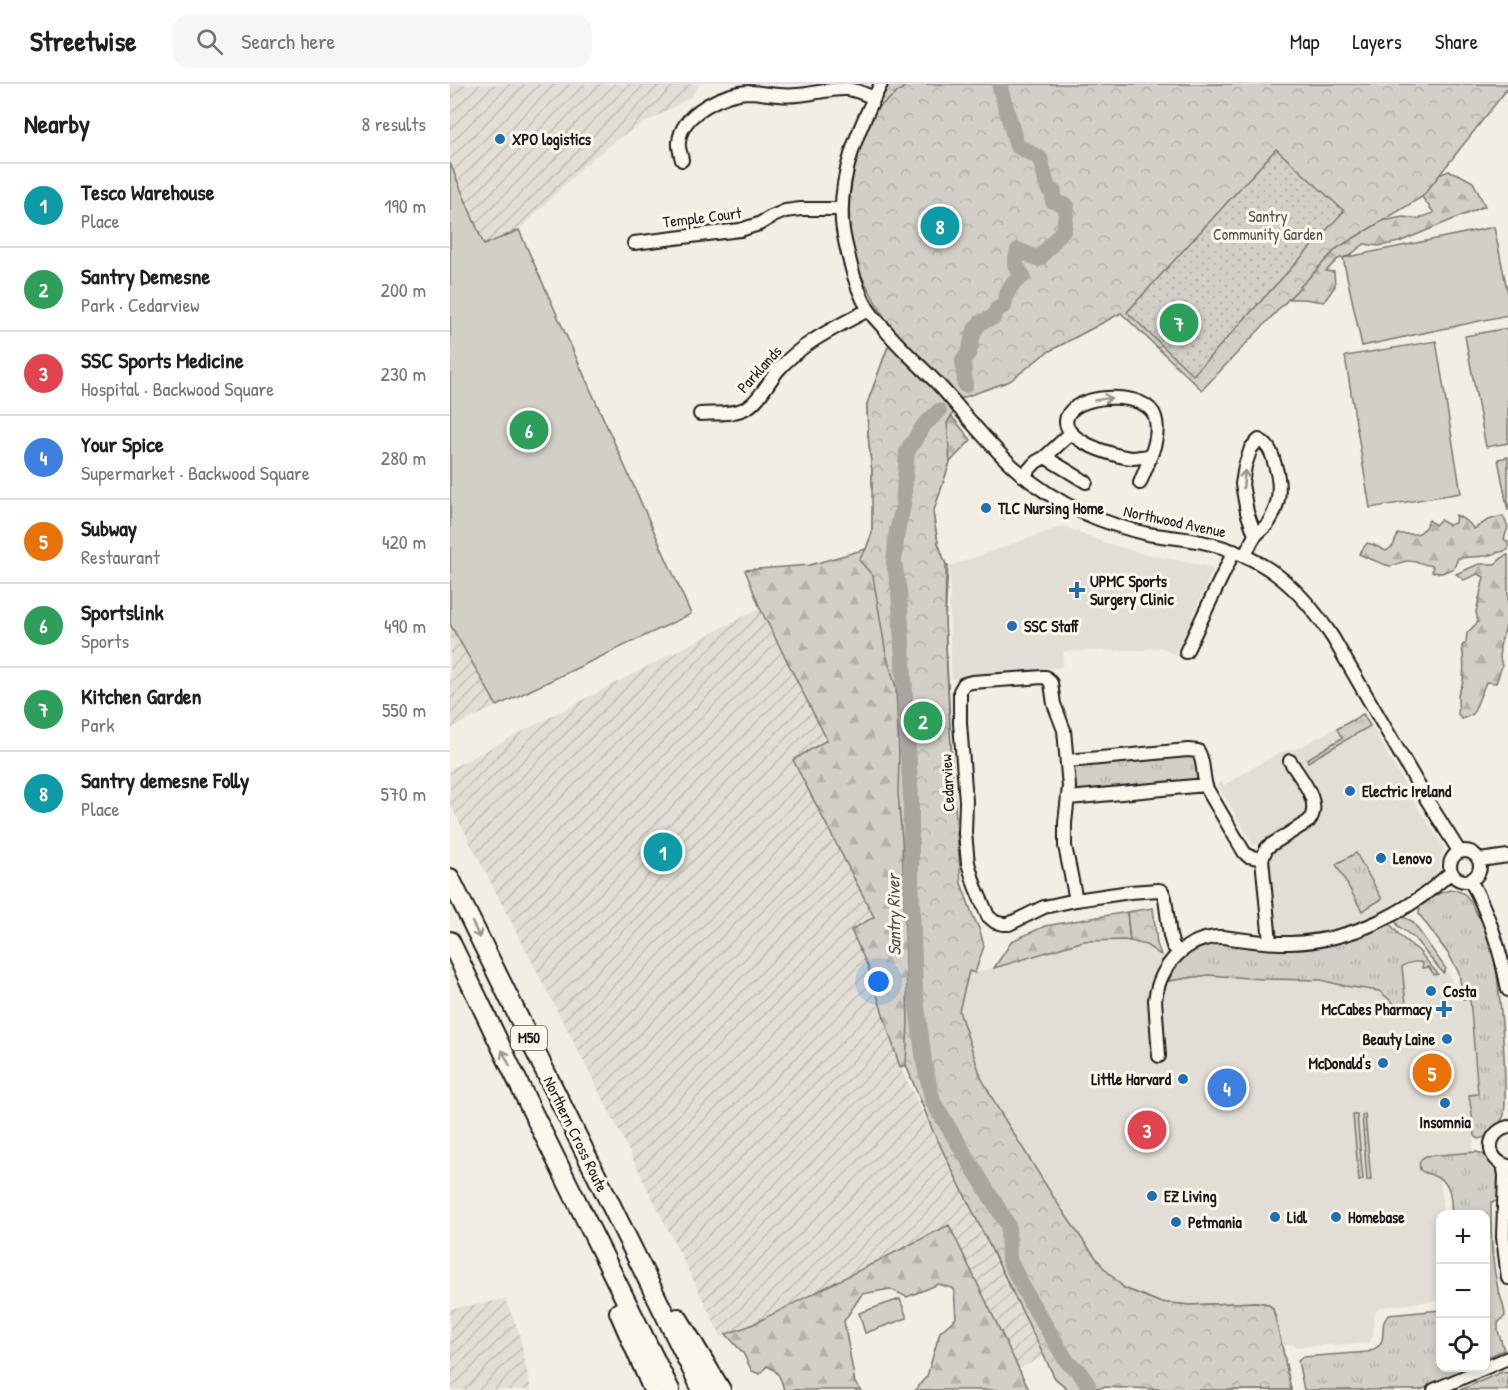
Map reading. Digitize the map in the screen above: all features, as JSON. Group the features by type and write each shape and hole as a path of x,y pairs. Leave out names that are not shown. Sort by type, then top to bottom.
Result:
{"highway":[{"name":"Northern Cross Route","path":"450,878 702,1390"},
{"name":"Northern Cross Route","path":"450,942 670,1390"},
{"path":"532,1111 653,1390"},
{"path":"607,1197 721,1390"}],"street":[{"name":"Northwood Avenue","path":"881,84 858,131 844,185 842,209 842,224 852,269 868,310 895,342 943,389 992,446 1023,476 1057,500 1121,527 1201,542 1239,553 1283,579 1304,598 1333,638 1459,851"},
{"path":"682,160 679,141 683,127 698,111 729,96 748,92 795,96 834,87 859,92 874,98"},
{"name":"Temple Court","path":"634,243 740,230 752,227 785,211 842,209"},
{"name":"Parklands","path":"700,414 745,409 756,399 778,370 796,353 810,342 868,310"},
{"path":"1140,483 1150,456 1157,427 1152,409 1144,404 1115,398 1085,403 1069,414 1067,419 1071,433 1093,448 1131,458 1150,456"},
{"path":"1023,476 1071,433"},
{"path":"1186,652 1239,553 1269,522 1277,504 1280,489 1278,474 1265,443 1259,440 1251,448 1242,484 1246,512 1255,535"},
{"path":"1045,457 1086,482"},
{"name":"Cedarview","path":"1076,900 1065,846 1065,823 1069,798 1067,761 1062,724 1054,704 1051,683 1046,677 967,683 962,687 960,697 966,801 966,849 970,872 984,910 991,921 1009,924 1044,907 1130,892 1159,890 1166,898 1171,942 1179,952"},
{"path":"1067,761 1196,750 1201,754 1205,785 1244,852 1248,856 1262,859"},
{"path":"1269,942 1262,859 1269,846 1305,824 1312,818 1314,812 1313,800 1290,761"},
{"path":"1069,798 1205,785"},
{"path":"1459,851 1472,851 1480,860 1481,866 1476,877 1470,880 1460,880 1451,872 1452,858 1459,851"},
{"path":"1480,860 1508,856"},
{"path":"1159,1056 1156,990 1167,966 1179,952 1196,942 1212,938 1291,943 1331,938 1365,928 1407,906 1451,872"},
{"path":"1470,880 1494,935 1502,959 1508,990"},
{"path":"1508,1127 1495,1133 1490,1145 1493,1157 1505,1165 1503,1237 1508,1278"},
{"path":"1434,1390 1508,1358"}],"shaded area":[{"path":"450,84 700,84 691,97 625,134 585,165 519,230 484,245 450,163"},
{"path":"1063,526 1103,542 1141,553 1213,569 1174,655 1161,647 1142,650 1064,651 1062,667 952,679 950,566"},
{"path":"760,608 827,740 794,760 874,917 851,931 868,967 900,1067 1043,1357 1019,1369 948,1225 722,1338 601,1095 450,804 450,769"},
{"path":"450,624 497,706 450,729"},
{"path":"1364,712 1413,800 1444,847 1438,874 1365,923 1307,937 1278,936 1272,925 1266,855 1297,837 1291,825 1254,846 1217,784 1221,782 1224,785 1278,753 1301,747"},
{"path":"1124,940 1146,945 1161,955 1168,956 1169,980 1208,975 1321,980 1379,991 1406,1013 1402,967 1406,964 1421,963 1421,969 1428,968 1433,976 1440,975 1446,969 1451,978 1454,1000 1469,1000 1477,1094 1469,1095 1474,1141 1471,1155 1436,1157 1443,1210 1436,1210 1436,1300 1383,1307 1376,1311 1373,1336 1368,1343 1282,1346 1273,1310 1159,1302 1124,1288 1103,1267 1082,1239 997,1107 981,1077 959,1011 969,971 975,973 1084,941"},
{"path":"505,1299 519,1332 531,1390 450,1390 450,1309"}],"green space":[{"path":"886,84 908,84 873,112"},
{"path":"908,84 1508,84 1508,88 1422,197 1337,248 1202,390 1121,313 1046,353 1010,381 962,398 947,423 950,462 933,513 938,543 946,565 947,672 961,883 984,946 975,973 969,971 959,1011 981,1077 997,1107 1056,1201 1103,1267 1124,1288 1159,1302 1190,1305 1257,1302 1268,1304 1273,1309 1291,1390 1104,1387 1069,1390 1055,1378 933,1131 906,1065 908,1022 896,687 886,654 873,576 859,560 872,533 872,471 867,404 895,333 859,271 850,236 849,202 857,150 873,112"},
{"name":"Santry Community Garden","path":"1276,149 1344,211 1193,375 1127,312"},
{"path":"450,163 484,245 519,230 691,614 497,706 450,624"},
{"path":"1449,171 1473,182 1485,206 1399,242 1379,246 1364,244 1349,256 1338,259 1326,271 1334,272 1335,286 1324,302 1288,299 1337,248 1382,221 1403,217 1417,219 1434,213 1422,197 1439,175"},
{"path":"1494,227 1508,294 1508,315 1362,346 1343,258"},
{"path":"1508,328 1508,443 1486,447 1465,336"},
{"path":"1436,341 1461,493 1370,508 1345,356"},
{"path":"887,349 940,402 971,440 950,462 933,513 938,543 946,565 948,565 945,621 952,767 933,976 987,1166 1124,1288 1159,1302 1190,1305 1257,1302 1268,1304 1273,1309 1291,1390 1104,1387 1069,1390 1055,1378 933,1131 906,1065 900,1067 868,967 851,930 874,917 793,760 827,740 760,608 745,570 810,565 866,549 872,533 873,500 867,404"},
{"path":"1508,457 1508,511 1498,459"},
{"path":"1456,515 1468,522 1474,529 1488,520 1503,516 1508,527 1504,539 1508,542 1508,550 1486,556 1458,558 1454,568 1442,573 1432,572 1433,566 1418,562 1406,561 1391,566 1359,554 1367,543 1386,551 1393,546 1398,534 1420,533 1429,520 1435,525 1440,520 1449,525 1455,523"},
{"path":"1508,555 1508,616 1500,646 1502,666 1496,683 1486,682 1473,714 1462,719 1458,715 1458,695 1463,681 1462,646 1466,642 1467,633 1478,622 1476,612 1484,577 1478,574 1464,580 1456,574 1479,564 1495,564"},
{"path":"1363,714 1370,726 1308,762 1307,759 1342,738 1337,729"},
{"path":"1191,754 1196,756 1199,779 1197,781 1077,792 1074,786 1075,765"},
{"path":"1356,853 1382,899 1362,911 1336,864"},
{"path":"1450,890 1465,895 1486,927 1491,942 1499,992 1504,1051 1504,1115 1494,1130 1478,1139 1475,1136 1469,1095 1478,1094 1470,999 1463,999 1459,973 1449,955 1419,914 1420,905 1423,902"},
{"path":"1153,908 1157,944 1161,955 1146,945 1130,941 1127,912"},
{"path":"1127,912 1130,941 1084,941 994,968 1012,941 1045,926"},
{"path":"1403,917 1412,921 1446,969 1443,973 1414,938 1398,926 1395,920"},
{"path":"1390,924 1401,937 1418,950 1438,974 1434,975 1429,967 1422,968 1423,963 1421,962 1409,963 1402,967 1407,1014 1379,991 1321,980 1208,975 1169,981 1170,972 1186,955 1203,945 1220,942 1249,947 1294,949 1347,940"},
{"path":"1365,1114 1371,1180 1367,1180 1362,1115"},
{"path":"1353,1115 1357,1115 1363,1180 1359,1181"},
{"path":"1481,1153 1493,1163 1498,1171 1500,1181 1498,1201 1491,1202 1491,1233 1495,1274 1505,1312 1505,1316 1498,1323 1504,1350 1490,1356 1490,1210 1452,1210 1448,1186 1445,1182 1420,1170 1421,1160 1426,1156"},
{"path":"949,1225 1029,1390 915,1390 927,1376 940,1332 956,1318 954,1289 939,1284 907,1297 890,1289 862,1294 844,1321 855,1383 861,1390 784,1390 779,1376 771,1368 767,1366 760,1374 752,1371 743,1353 726,1334 749,1326"},
{"path":"900,1299 907,1318 865,1333 859,1313"},
{"path":"1436,1310 1436,1372 1459,1372 1420,1390 1304,1390 1298,1361 1303,1357 1368,1352 1376,1348 1382,1339 1383,1324 1389,1315"},
{"path":"1502,1372 1508,1373 1508,1390 1460,1390"}],"waterway":[{"name":"Santry River","path":"965,385 963,360 969,352 976,328 981,322 994,317 997,309 1004,306 1009,289 1023,276 1015,264 1018,250 1039,259 1064,229 1067,206 1053,201 1054,192 1048,189 1040,158 1017,146 999,84"},
{"name":"Santry River","path":"939,411 924,425 907,452 903,506 897,531 894,562 899,591 911,800 915,990 924,1062 933,1102 1008,1225 1009,1260 1029,1299 1068,1363 1078,1370 1088,1385"}],"place":[{"name":"XPO logistics","path":"500,139"},
{"name":"Santry demesne Folly","path":"940,226"},
{"name":"Kitchen Garden","path":"1179,323"},
{"name":"Sportslink","path":"529,430"},
{"name":"TLC Nursing Home","path":"986,508"},
{"name":"UPMC Sports Surgery Clinic","path":"1077,590"},
{"name":"SSC Staff","path":"1012,626"},
{"name":"Santry Demesne","path":"923,721"},
{"name":"Electric Ireland","path":"1350,791"},
{"name":"Tesco Warehouse","path":"663,852"},
{"name":"Lenovo","path":"1381,858"},
{"name":"Costa","path":"1431,991"},
{"name":"McCabes Pharmacy","path":"1444,1009"},
{"name":"Beauty Laine","path":"1447,1039"},
{"name":"McDonald's","path":"1383,1063"},
{"name":"Subway","path":"1432,1073"},
{"name":"Little Harvard","path":"1183,1079"},
{"name":"Your Spice","path":"1227,1088"},
{"name":"Insomnia","path":"1445,1103"},
{"name":"SSC Sports Medicine","path":"1147,1130"},
{"name":"EZ Living","path":"1152,1196"},
{"name":"Lidl","path":"1275,1217"},
{"name":"Homebase","path":"1336,1217"},
{"name":"Petmania","path":"1176,1222"}]}
